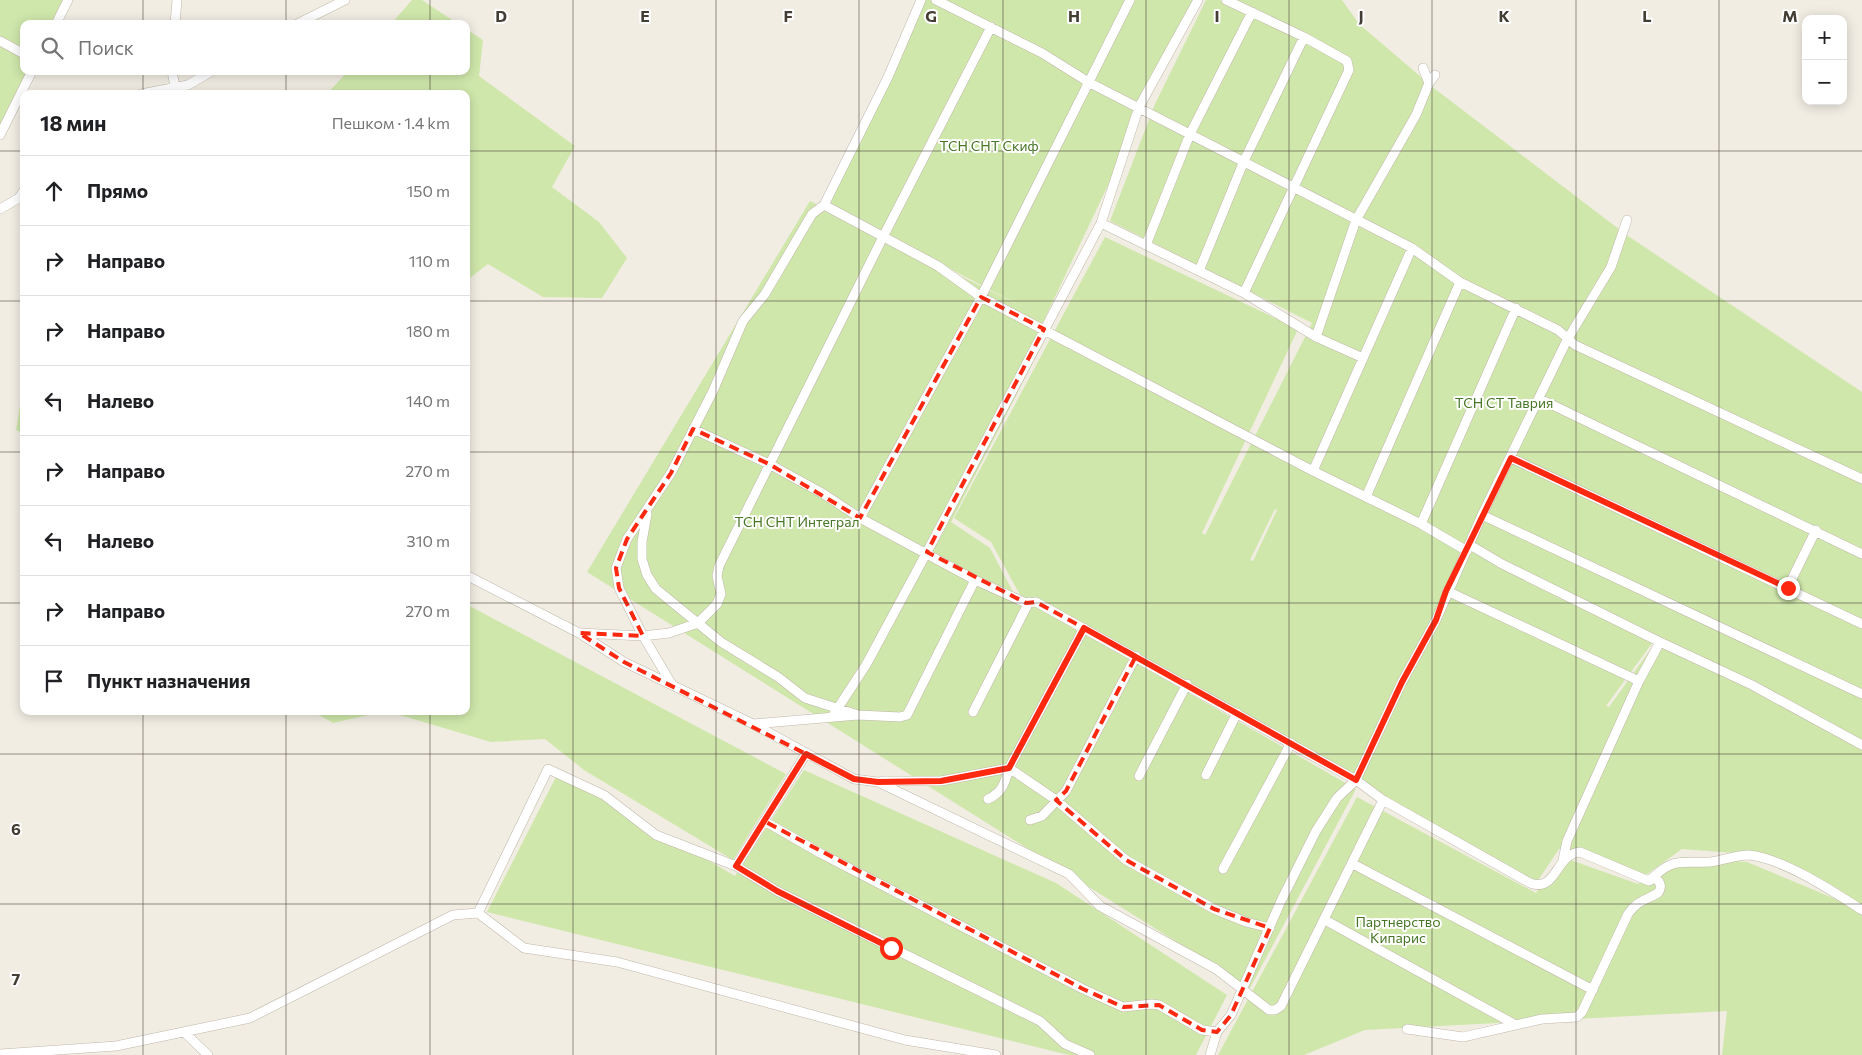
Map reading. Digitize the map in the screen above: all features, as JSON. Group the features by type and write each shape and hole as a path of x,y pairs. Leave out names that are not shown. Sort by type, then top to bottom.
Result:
{"street":[{"path":"58,20 68,0"},
{"path":"175,20 177,0"},
{"path":"305,20 345,0"},
{"path":"671,684 643,636 619,588 616,568 628,539 671,474 714,391 743,321 765,294 812,214 824,206 888,78 921,0"},
{"path":"936,0 1042,53 1090,83 1412,248 1460,282 1558,330 1567,340 1862,479"},
{"path":"860,518 981,297 1130,0"},
{"path":"832,717 866,665 1101,223 1139,107 1198,0"},
{"path":"1226,0 1304,37 1347,61 1350,70 1244,293"},
{"path":"1146,245 1190,134 1252,12"},
{"path":"579,633 643,636 669,633 698,623 716,604 721,594 717,576 719,566 883,237 991,27"},
{"path":"1199,271 1244,161 1304,37"},
{"path":"0,41 20,52"},
{"path":"1423,68 1429,83"},
{"path":"22,90 30,75"},
{"path":"173,75 175,87"},
{"path":"160,90 188,85 205,75"},
{"path":"1316,337 1356,220 1416,115 1429,83 1435,75"},
{"path":"0,135 20,95"},
{"path":"0,209 20,196"},
{"path":"824,206 938,266 981,297 1313,470 1468,548 1752,685 1862,746"},
{"path":"1210,1055 1217,1032 1231,1015 1316,831 1338,798 1356,780 1402,682 1436,620 1446,591 1567,340 1611,267 1627,220"},
{"path":"1101,223 1244,293 1316,337 1363,358"},
{"path":"1313,470 1412,248"},
{"path":"1366,497 1460,282"},
{"path":"1421,524 1516,308"},
{"path":"1540,398 1816,530 1862,554"},
{"path":"693,429 769,464 822,493 860,518 927,552 975,580 1029,602 1036,602 1136,656 1356,780 1383,800 1535,885 1549,882 1563,860 1567,841 1639,681 1660,642"},
{"path":"1511,458 1862,624"},
{"path":"648,509 642,542 642,559 647,575 656,589 720,642 778,677 805,698 858,715"},
{"path":"1482,515 1862,694"},
{"path":"1788,588 1816,530"},
{"path":"470,577 579,633 624,662 753,724 854,779 878,782 941,781 1009,768 1056,800 1126,860 1214,909 1246,922 1270,928"},
{"path":"753,724 858,715 900,717 909,712 975,580"},
{"path":"1446,591 1639,681"},
{"path":"973,712 1029,602"},
{"path":"988,799 998,795 1005,782 1009,768 1084,628"},
{"path":"1030,820 1042,816 1066,791 1136,656"},
{"path":"1139,776 1187,684"},
{"path":"1206,775 1237,713"},
{"path":"1223,869 1291,743"},
{"path":"736,866 806,754"},
{"path":"478,913 548,768 604,795 656,835 736,866 777,891 1040,1021 1065,1044 1090,1055"},
{"path":"878,782 1069,874 1100,906 1216,969 1269,1010 1278,1008 1325,920 1383,800"},
{"path":"764,821 820,853 1083,989 1124,1007 1159,1005 1202,1030 1217,1032"},
{"path":"1563,860 1574,853 1580,852 1649,882"},
{"path":"1649,882 1671,863 1689,860 1709,862 1746,855 1765,858 1826,887 1862,910"},
{"path":"1353,864 1593,990"},
{"path":"1407,1029 1463,1037 1542,1019 1577,1017 1582,1012 1593,990 1628,914 1642,899 1655,895 1659,891 1660,885 1658,880 1655,878 1649,882"},
{"path":"0,1054 116,1046 250,1018 454,915 478,913 524,948 618,962 905,1040 996,1055"},
{"path":"1325,920 1514,1024"},
{"path":"184,1032 208,1055"}],"highlighted area":[{"path":"981,297 1044,329 927,552 1026,603 1036,602 1136,656 1066,791 1056,800 1126,860 1214,909 1270,928 1231,1015 1217,1032 1202,1030 1159,1005 1123,1007 1083,989 764,821 806,754 624,662 579,633 643,636 619,588 616,568 627,539 671,473 693,429 769,464 860,518"}],"green space":[{"path":"0,0 68,0 58,20 20,20 20,75 29,75 0,133"},
{"path":"412,0 422,0 452,20 394,20"},
{"name":"ТСН СНТ Интеграл","path":"923,0 1196,0 1045,318 1054,322 951,522 990,548 1013,592 1356,789 1250,988 587,572 810,201 1035,313 821,202"},
{"name":"ТСН СТ Таврия","path":"1206,0 1342,0 1359,24 1435,89 1628,236 1862,392 1862,905 1747,854 1682,849 1643,877 1559,849 1535,885 1020,595 991,542 954,518 1105,237 1298,329 1202,533 1205,535 1312,323 1110,221 1155,104","holes":["1275,509 1277,510 1253,561 1250,560","1653,642 1655,643 1609,707 1606,706"]},
{"path":"470,32 483,40 479,76 575,146 552,187 599,222 627,258 602,298 543,297 488,264 470,278 470,90 331,90 344,75 470,75"},
{"path":"20,406 20,432 16,430"},
{"path":"470,606 786,774 733,860 584,770 545,739 491,742 400,715 470,715"},
{"path":"319,715 368,715 333,723"},
{"path":"804,770 1056,883 1227,995 1196,1055 1069,1055 487,912 558,773 735,876"},
{"name":"Партнерство Кипарис","path":"1357,797 1536,893 1562,857 1638,884 1682,857 1747,862 1862,910 1862,1055 1722,1055 1727,1011 1365,1030 1304,1055 1218,1055"}],"route":[{"path":"891,948 777,891 736,866 806,754 854,779 878,782 941,781 1009,768 1084,628 1356,780 1402,682 1436,620 1446,591 1511,458 1788,588"}],"park label":[{"name":"ТСН СНТ Скиф","path":"989,146"}]}
